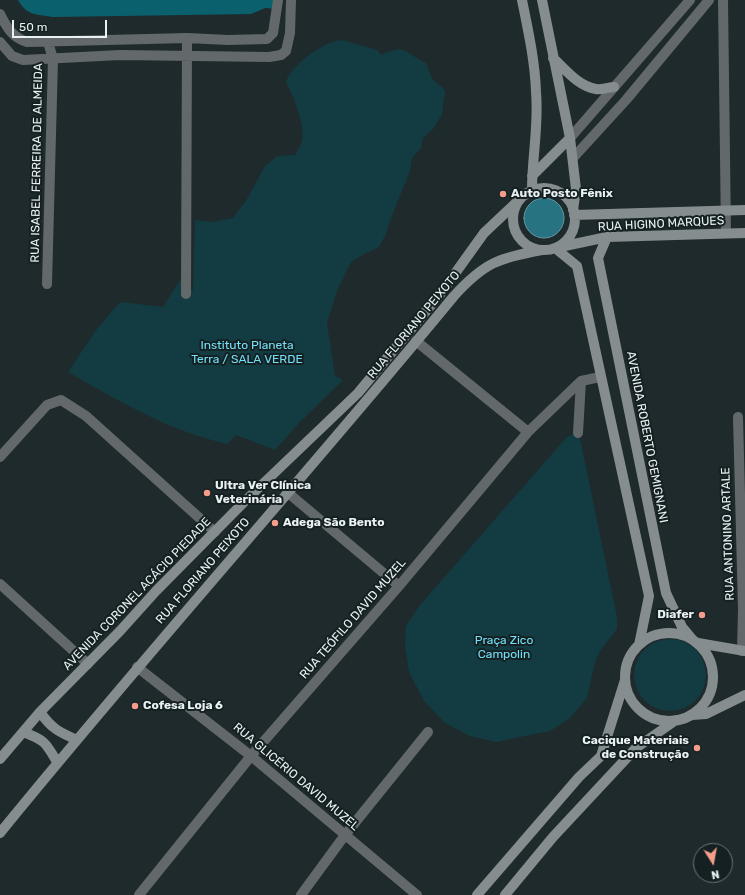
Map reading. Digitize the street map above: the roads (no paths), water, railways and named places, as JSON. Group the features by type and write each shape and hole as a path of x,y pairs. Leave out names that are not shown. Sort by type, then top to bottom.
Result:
{"main road":[{"path":"522,0 531,49 536,92 536,124 532,190"},
{"path":"542,0 570,138 576,189 574,223 568,238 555,248 542,250 532,248 517,236 512,218 519,200 532,190 546,188 566,197 574,213"},
{"path":"553,58 576,81 584,85 597,89 614,87"},
{"path":"532,176 570,138"},
{"name":"AVENIDA CORONEL ACÁCIO PIEDADE","path":"0,759 40,712 215,532 290,456 358,393 440,293 484,233 519,200"},
{"name":"RUA HIGINO MARQUES","path":"574,213 745,210"},
{"name":"RUA HIGINO MARQUES","path":"555,248 607,237 745,233"},
{"name":"AVENIDA ROBERTO GEMIGNANI","path":"607,237 598,258 666,593 682,627 695,641"},
{"path":"555,248 577,266 649,596 639,645"},
{"name":"RUA FLORIANO PEIXOTO","path":"0,832 57,762 78,740 137,667 454,296 480,270 500,259 542,250"},
{"path":"477,895 579,777 601,756 625,680 626,665 631,654 639,645 651,637 664,633 678,633 695,641 744,651"},
{"path":"505,895 553,837 636,748 676,720 692,714 703,705 710,694 713,680 712,666 707,653 695,641"},
{"path":"625,680 633,703 642,712 652,718 664,721 676,720"},
{"path":"692,714 706,714 745,694"},
{"path":"40,712 49,725 59,732 78,740"},
{"path":"23,732 38,737 47,744 57,762"}],"street":[{"path":"0,14 9,31 17,39 27,42 187,38 228,40 267,39 273,33 278,0"},
{"path":"0,42 12,56 23,60 120,55 269,57 281,55 286,51 289,42 291,0"},
{"path":"570,138 644,55 690,0"},
{"path":"572,158 626,100 709,0"},
{"path":"723,0 726,233"},
{"path":"186,294 187,38"},
{"name":"RUA ISABEL FERREIRA DE ALMEIDA","path":"47,284 53,59 48,42"},
{"path":"416,341 528,432"},
{"path":"578,433 581,381 600,377"},
{"name":"RUA TEÓFILO DAVID MUZEL","path":"138,895 251,756 399,586 528,432 581,381"},
{"path":"0,457 47,405 61,400 86,416 215,532"},
{"name":"RUA ANTONINO ARTALE","path":"738,418 744,599 744,651"},
{"path":"287,492 399,586"},
{"path":"0,584 88,664"},
{"name":"RUA GLICÉRIO DAVID MUZEL","path":"137,667 251,756 417,895"},
{"path":"301,895 345,835 428,732"}],"place":[{"name":"Auto Posto Fênix","path":"503,194"},
{"name":"Ultra Ver Clínica Veterinária","path":"207,493"},
{"name":"Adega São Bento","path":"275,523"},
{"name":"Diafer","path":"702,615"},
{"name":"Cofesa Loja 6","path":"135,706"},
{"name":"Cacique Materiais de Construção","path":"697,748"}],"park label":[{"name":"Instituto Planeta Terra / SALA VERDE","path":"247,353"},
{"name":"Praça Zico Campolin","path":"504,648"}]}
